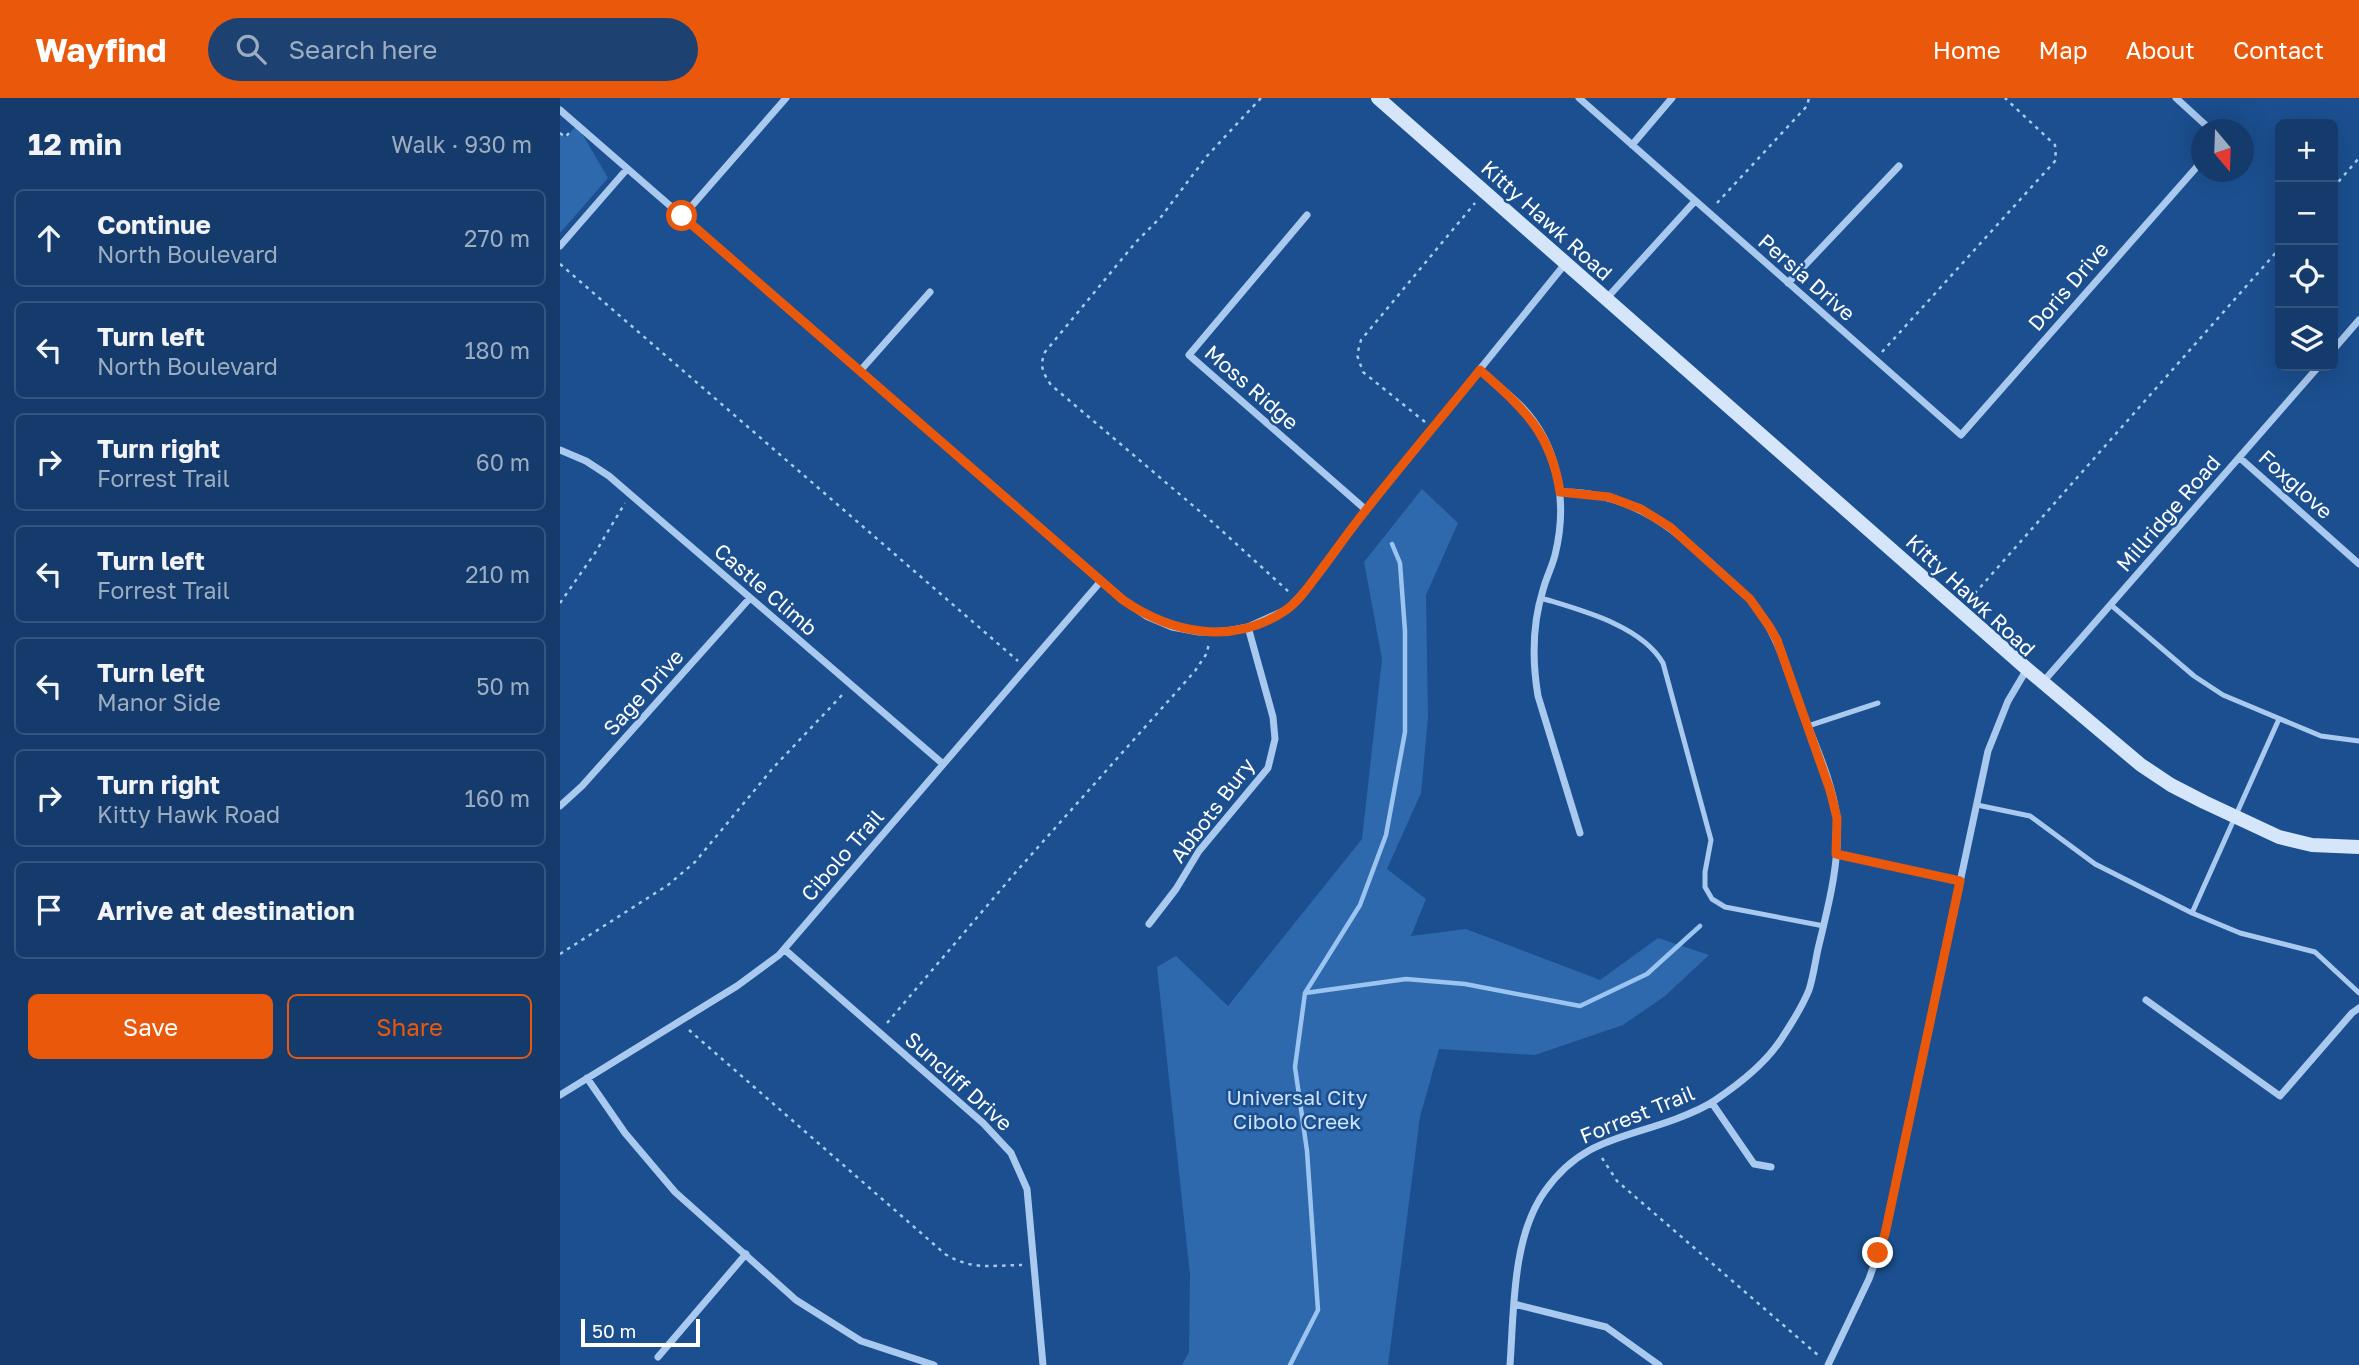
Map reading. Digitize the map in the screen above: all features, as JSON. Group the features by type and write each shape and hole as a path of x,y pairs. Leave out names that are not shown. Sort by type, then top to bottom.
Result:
{"street":[{"path":"682,216 786,98"},
{"name":"Kitty Hawk Road","path":"1378,98 2027,669 2008,701 1988,751 1885,1234 1869,1279 1829,1365"},
{"name":"Persia Drive","path":"1579,98 1589,101 1632,145 1961,435"},
{"path":"1632,145 1672,98"},
{"path":"2176,98 2199,119"},
{"path":"560,110 1101,581 1146,616 1172,627 1199,632 1248,627 1288,609 1565,264"},
{"path":"1788,283 1899,166"},
{"path":"560,246 626,169"},
{"name":"Doris Drive","path":"1961,435 2191,174"},
{"path":"1605,299 1695,201"},
{"name":"Moss Ridge","path":"1307,215 1189,355 1366,510"},
{"path":"860,371 930,292"},
{"path":"2338,344 2359,320"},
{"path":"1480,370 1520,405 1539,429 1552,456 1560,492 1560,526 1555,555 1541,598 1534,632 1536,685 1580,833"},
{"name":"Millridge Road","path":"2043,682 2315,371"},
{"name":"Castle Climb","path":"560,450 586,461 609,476 943,764"},
{"name":"Foxglove","path":"2240,458 2359,564"},
{"name":"Forrest Trail","path":"1510,1365 1521,1248 1530,1219 1544,1192 1564,1169 1595,1146 1695,1112 1712,1103 1750,1073 1780,1042 1809,990 1832,892 1836,854 1837,818 1833,800 1777,640 1750,599 1670,527 1641,509 1609,497 1560,492"},
{"name":"Cibolo Trail","path":"560,1095 737,986 784,949 1101,581"},
{"name":"Sage Drive","path":"560,806 582,786 750,598"},
{"name":"Abbots Bury","path":"1149,924 1176,889 1199,851 1268,768 1275,739 1273,717 1248,627"},
{"path":"2027,669 2141,765 2171,785 2279,837 2312,845 2359,847"},
{"path":"1836,854 1960,881"},
{"name":"Suncliff Drive","path":"784,949 984,1123 1011,1153 1027,1189 1043,1365"},
{"path":"2146,1000 2280,1096 2359,1008"},
{"path":"587,1078 625,1133 675,1192 796,1300 861,1341 934,1365"},
{"path":"1712,1103 1754,1164 1771,1167"},
{"path":"658,1357 746,1254"},
{"path":"1514,1304 1606,1327 1659,1365"}],"lane":[{"path":"1541,598 1610,622 1647,644 1658,654 1663,663 1711,840 1705,887 1712,899 1725,907 1824,926"},
{"path":"2111,605 2194,676 2223,695 2321,736 2359,741"},
{"path":"1808,726 1878,703"},
{"path":"2192,913 2278,719"},
{"path":"1977,805 2030,816 2095,864 2192,913 2240,933 2315,952 2359,993"}],"path":[{"path":"1261,98 1207,156 1161,217 1136,242 1045,352 1040,363 1051,384 1210,520 1297,599"},
{"path":"1708,213 1807,106 1809,98"},
{"path":"1875,360 2056,160 2055,145 2006,98"},
{"path":"2338,182 2359,158"},
{"path":"1433,428 1363,372 1357,355 1361,340 1484,192"},
{"path":"1959,610 2275,254"},
{"path":"560,264 1026,668"},
{"path":"560,603 631,495"},
{"path":"879,1032 1015,873 1195,671 1207,653 1212,632"},
{"path":"560,954 668,885 695,862 772,768 851,685"},
{"path":"681,1021 694,1037 945,1255 973,1267 1032,1265"},
{"path":"1595,1146 1617,1181 1829,1365"}],"green space":[{"path":"577,125 608,178 560,233 560,132 566,137"},
{"name":"Universal City Cibolo Creek","path":"1422,489 1458,523 1426,595 1428,718 1421,793 1387,869 1426,899 1411,936 1466,929 1600,980 1658,938 1709,955 1665,996 1623,1025 1535,1055 1439,1049 1420,1117 1388,1365 1182,1365 1189,1352 1190,1275 1157,967 1176,956 1228,1006 1362,839 1382,659 1364,562"}],"waterway":[{"path":"1290,1365 1318,1310 1307,1151 1295,1067 1305,993 1360,905 1386,835 1405,732 1405,631 1400,563 1392,544"},
{"path":"1305,993 1406,979 1465,984 1580,1006 1647,974 1700,926"}],"route":[{"path":"682,216 1123,600 1146,616 1172,627 1199,632 1227,631 1262,622 1288,609 1480,370 1520,405 1539,429 1552,456 1560,492 1609,497 1641,509 1670,527 1750,599 1777,640 1830,790 1837,818 1836,854 1960,881 1885,1234 1878,1253"}]}
